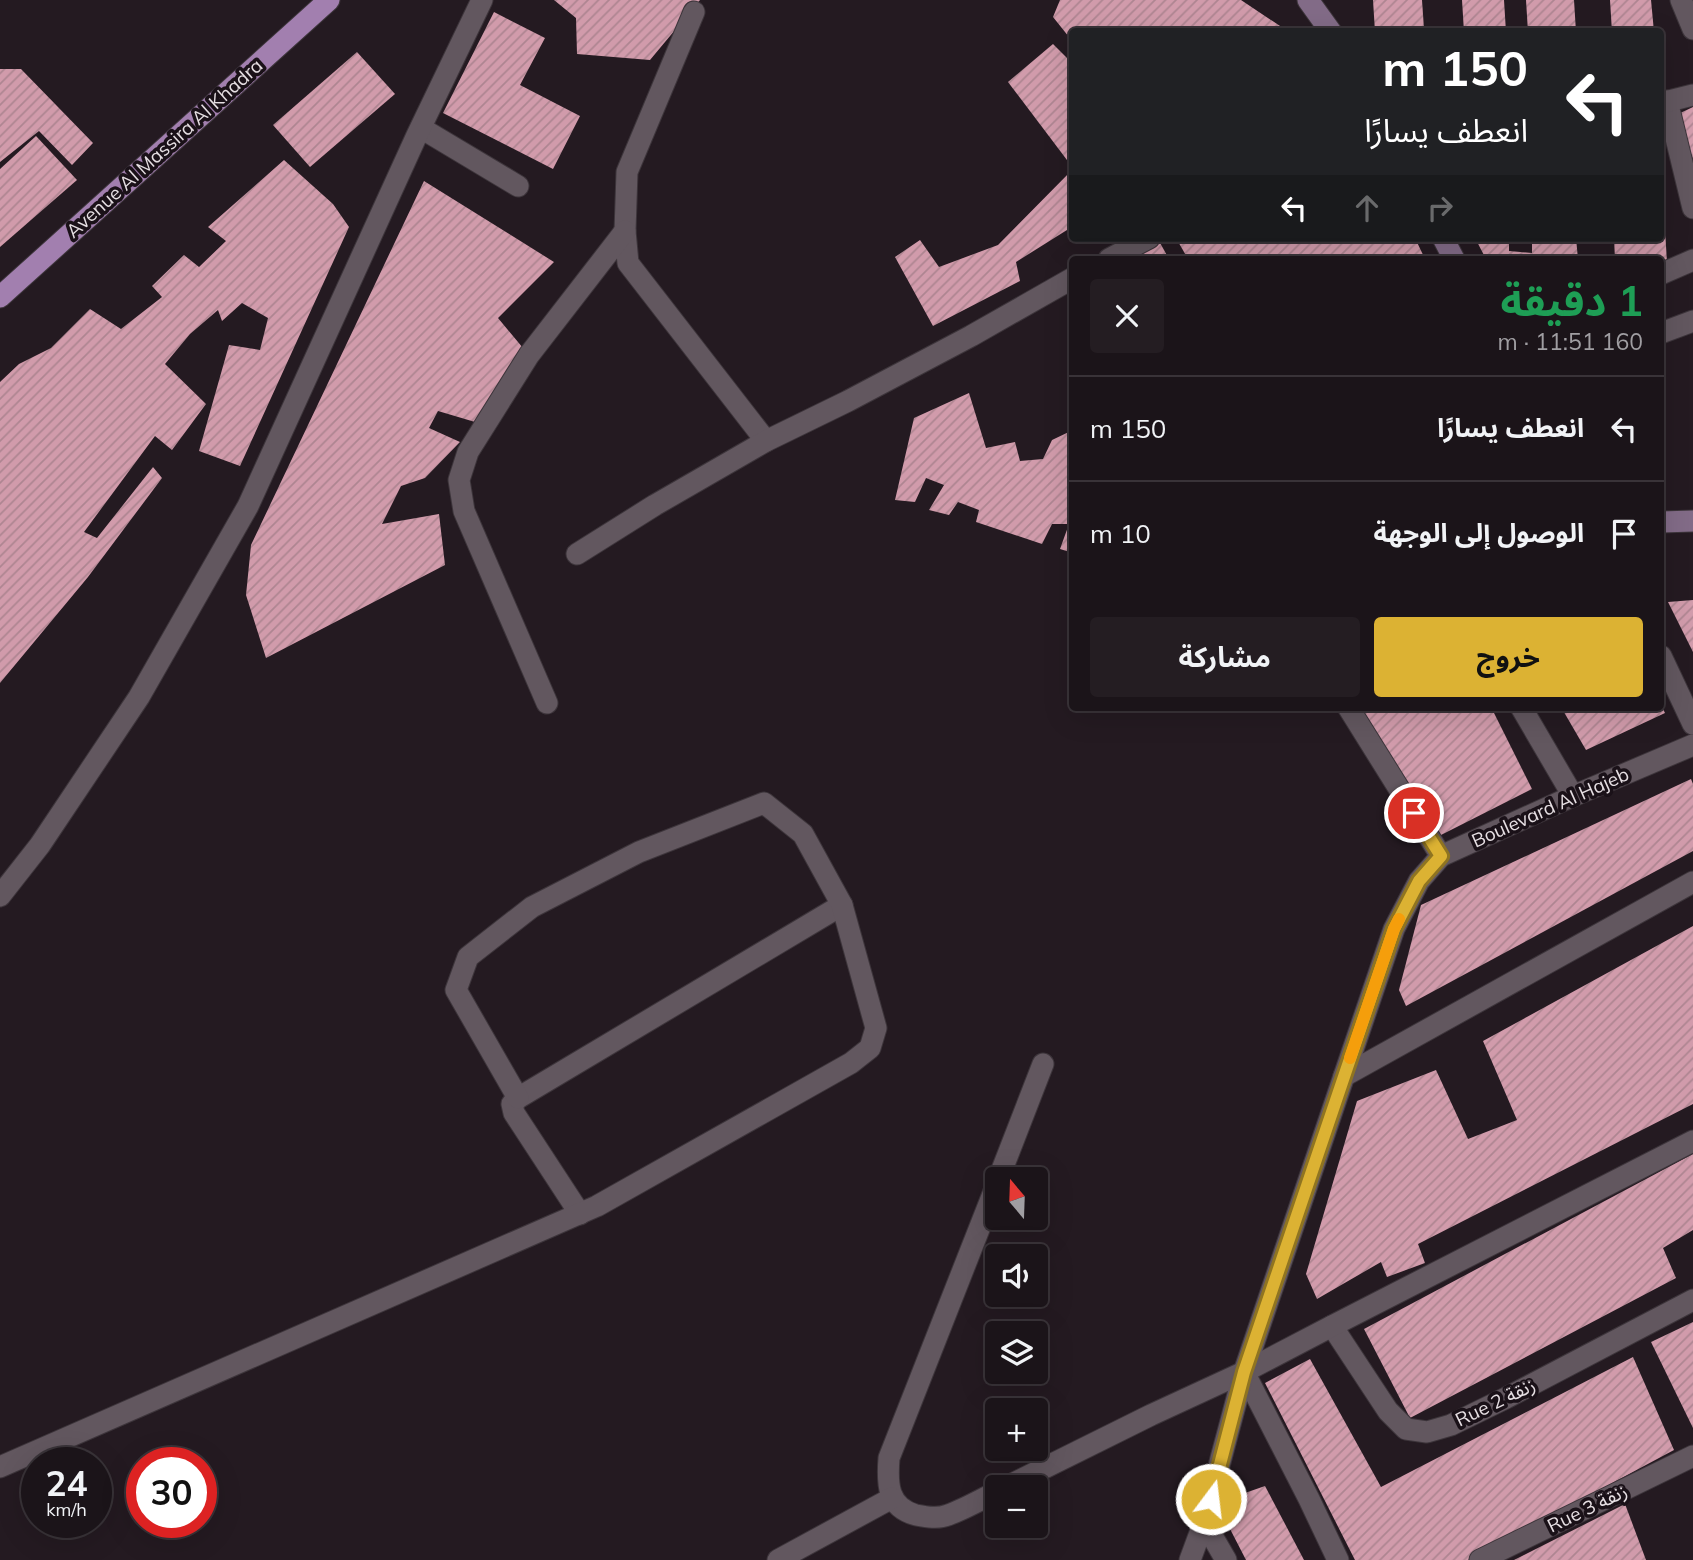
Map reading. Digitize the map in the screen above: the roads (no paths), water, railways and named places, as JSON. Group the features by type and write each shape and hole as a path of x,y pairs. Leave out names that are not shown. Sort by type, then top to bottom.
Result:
{"main road":[{"name":"Avenue Al Massira Al Khadra","path":"0,297 329,0"}],"street":[{"path":"0,896 40,845 139,697 248,506 482,0"},
{"path":"1308,0 1328,28"},
{"path":"1681,0 1693,29"},
{"path":"694,12 627,172 625,231 628,263 766,441"},
{"path":"1693,95 1664,102 1693,208"},
{"path":"421,128 518,186"},
{"path":"547,703 464,511 459,480 468,452 529,355 625,231"},
{"path":"1115,256 1141,242"},
{"path":"1664,273 1693,260"},
{"path":"577,554 766,441 971,336 1069,280"},
{"path":"1664,332 1693,321"},
{"path":"1664,522 1693,521"},
{"path":"1664,662 1693,724"},
{"path":"1350,711 1441,856"},
{"path":"1523,711 1573,796"},
{"name":"Boulevard Al Hajeb","path":"1190,1560 1204,1522 1244,1372 1394,929 1419,881 1441,856 1693,745"},
{"path":"0,1467 597,1206 851,1063 870,1048 876,1028 842,905 803,834 764,803 639,852 532,907 467,957 456,990 518,1098"},
{"path":"1344,1076 1693,883"},
{"path":"580,1214 514,1113 512,1104 842,905"},
{"path":"1003,1167 1043,1064"},
{"path":"1030,1475 1244,1372 1693,1141"},
{"path":"985,1213 889,1458 887,1482 892,1498 905,1511 928,1518 947,1516 985,1497"},
{"name":"Rue 2 زنقة","path":"1332,1326 1388,1410 1406,1429 1427,1432 1451,1425 1506,1398 1693,1300"},
{"path":"1244,1372 1338,1560"},
{"name":"Rue 3 زنقة","path":"1480,1560 1690,1463"},
{"path":"778,1560 892,1498"},
{"path":"1204,1522 1226,1560"}]}
